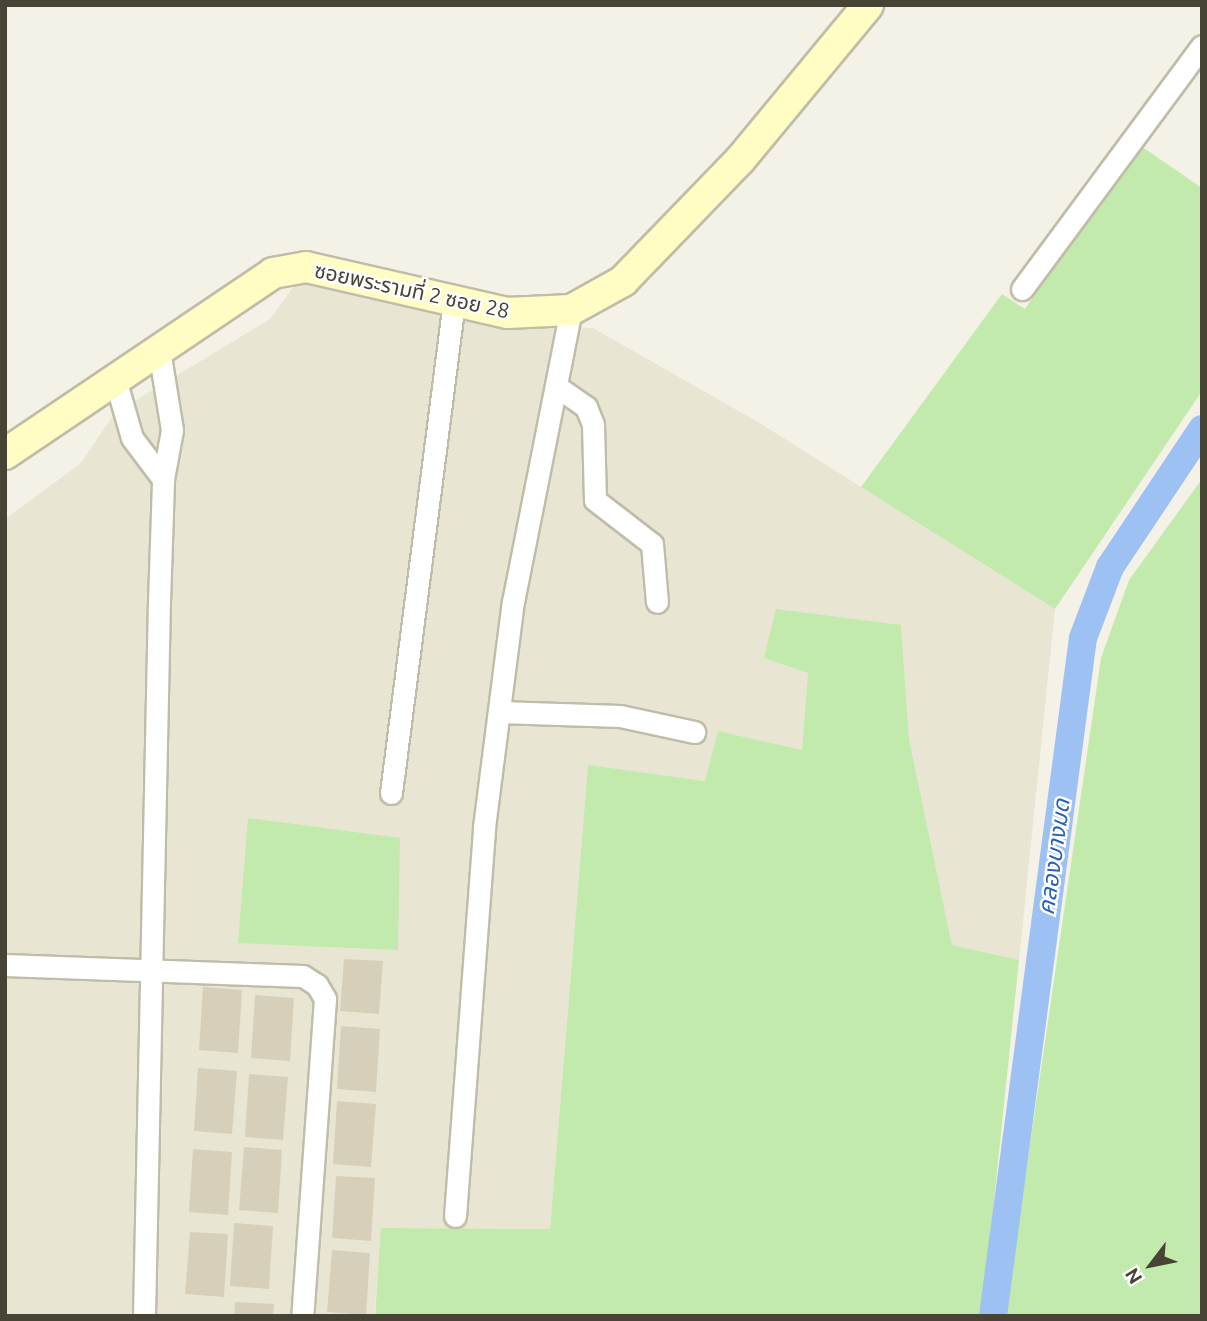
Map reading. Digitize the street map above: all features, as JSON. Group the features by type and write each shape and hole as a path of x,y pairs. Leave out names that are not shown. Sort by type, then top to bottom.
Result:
{"street":[{"name":"ซอยพระรามที่ 2 ซอย 28","path":"5,454 159,350 239,292 295,269 507,313 571,310 623,281 740,160 869,5"},
{"path":"1022,289 1202,46"},
{"path":"391,793 454,301"},
{"path":"455,1216 499,712 513,601 571,310"},
{"path":"144,1316 163,479 172,430 159,350"},
{"path":"115,379 132,438 163,479"},
{"path":"556,386 586,407 593,424 595,499 652,544 657,602"},
{"path":"499,712 620,716 694,732"},
{"path":"5,965 152,974 303,976 325,999 302,1316"}],"shaded area":[{"path":"297,282 411,301 466,322 593,328 758,422 1055,609 1019,960 952,945 909,739 901,625 808,673 802,751 718,731 706,781 588,766 550,1229 382,1228 374,1316 5,1316 5,519 80,464 115,413 270,319"}],"green space":[{"path":"1141,146 1202,188 1202,391 1055,609 861,487 1002,294 1025,309"},
{"path":"1202,479 1202,1316 1005,1316 1101,658 1129,580"},
{"path":"776,609 901,625 909,739 952,945 1019,960 982,1316 375,1316 381,1228 550,1229 588,765 705,781 718,731 802,750 808,673 764,658"},
{"path":"248,818 400,838 398,950 238,943"}],"building":[{"path":"344,959 383,961 379,1014 340,1011"},
{"path":"203,987 242,990 238,1053 199,1050"},
{"path":"255,995 294,998 290,1061 251,1058"},
{"path":"341,1026 380,1029 376,1092 337,1089"},
{"path":"198,1068 237,1071 232,1134 194,1131"},
{"path":"249,1074 288,1077 283,1140 245,1137"},
{"path":"337,1101 376,1104 371,1167 333,1164"},
{"path":"244,1147 282,1150 278,1213 239,1210"},
{"path":"193,1149 232,1152 228,1215 189,1212"},
{"path":"336,1176 375,1178 371,1241 332,1238"},
{"path":"234,1223 273,1226 269,1289 230,1286"},
{"path":"190,1232 228,1234 224,1297 185,1294"},
{"path":"332,1250 370,1253 366,1315 327,1312"},
{"path":"235,1302 274,1304 273,1316 234,1316"}],"waterway":[{"name":"คลองบางมด","path":"993,1316 1083,638 1110,567 1202,429"}]}
